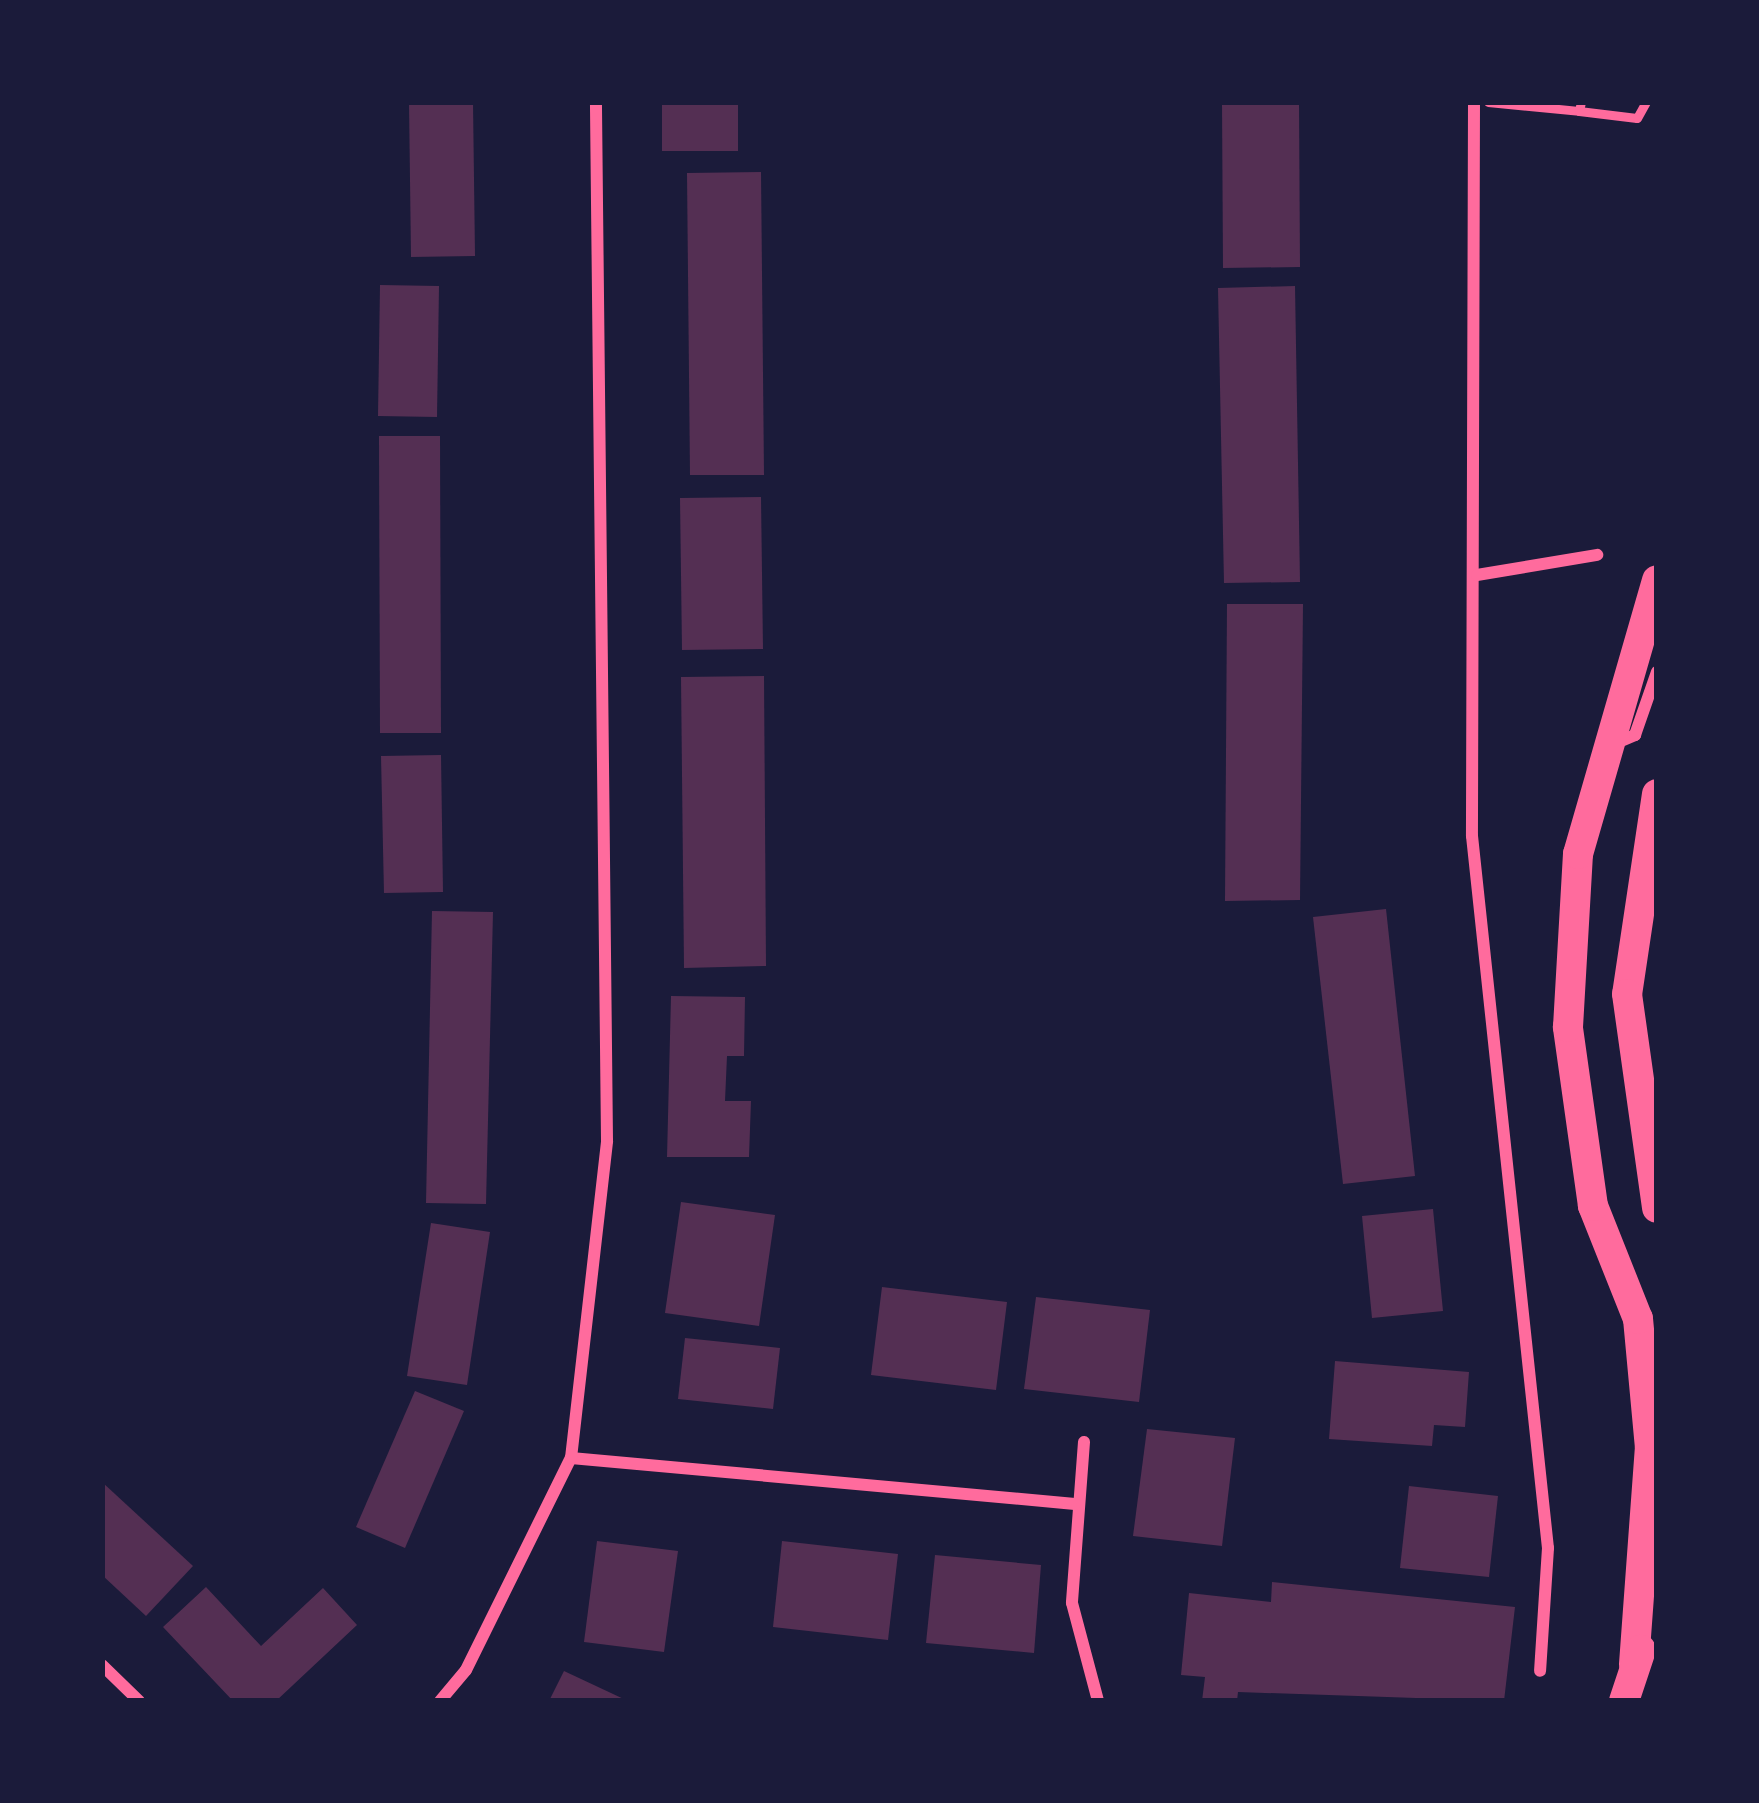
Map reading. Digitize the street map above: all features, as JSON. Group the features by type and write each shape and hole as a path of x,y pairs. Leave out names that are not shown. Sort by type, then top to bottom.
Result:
{"main road":[{"path":"1646,1659 1650,1448 1638,1319 1593,1206 1568,1027 1578,854 1602,749 1657,580"},
{"path":"1657,794 1627,994 1657,1208"},
{"path":"1624,1701 1646,1659 1657,1616"}],"street":[{"path":"440,1701 466,1670 571,1458 607,1141 596,102"},
{"path":"1474,102 1466,326 1477,575 1472,836 1548,1548 1540,1671"},
{"path":"1477,575 1597,555"},
{"path":"1602,749 1635,735 1657,672"},
{"path":"1084,1442 1076,1504 1076,1648 1098,1701"},
{"path":"571,1458 1076,1504"},
{"path":"102,1665 139,1701"}],"lane":[{"path":"1488,102 1580,107 1637,118 1646,102"}],"building":[{"path":"409,102 473,102 475,256 411,257"},
{"path":"662,102 738,102 738,151 662,151"},
{"path":"1222,102 1299,102 1300,267 1223,268"},
{"path":"761,172 764,475 690,475 687,173"},
{"path":"380,285 439,286 437,417 378,416"},
{"path":"1295,286 1300,582 1224,583 1218,288"},
{"path":"379,436 440,436 441,733 380,733"},
{"path":"761,497 763,649 682,650 680,498"},
{"path":"1227,604 1303,604 1300,900 1225,901"},
{"path":"764,676 766,966 684,968 681,677"},
{"path":"441,755 443,892 384,893 381,756"},
{"path":"1386,909 1415,1176 1343,1184 1313,917"},
{"path":"432,911 493,912 486,1204 426,1203"},
{"path":"671,996 745,997 744,1056 727,1056 725,1101 751,1101 749,1157 667,1157"},
{"path":"681,1202 775,1215 759,1326 665,1313"},
{"path":"1433,1209 1443,1311 1372,1318 1362,1216"},
{"path":"431,1223 490,1232 467,1385 407,1376"},
{"path":"882,1287 1007,1302 996,1390 871,1375"},
{"path":"1036,1297 1150,1310 1139,1402 1024,1389"},
{"path":"685,1338 780,1348 773,1409 678,1399"},
{"path":"1335,1361 1469,1372 1465,1427 1434,1425 1432,1446 1329,1439"},
{"path":"415,1391 464,1411 405,1548 356,1527"},
{"path":"1147,1429 1235,1438 1222,1546 1133,1536"},
{"path":"102,1482 193,1566 146,1616 102,1575"},
{"path":"1409,1486 1498,1496 1489,1577 1400,1568"},
{"path":"597,1541 678,1551 664,1652 584,1642"},
{"path":"782,1541 898,1554 888,1640 773,1627"},
{"path":"935,1555 1041,1565 1034,1653 926,1643"},
{"path":"1272,1582 1515,1607 1504,1701 1238,1692 1237,1701 1202,1701 1205,1677 1181,1675 1189,1593 1271,1602"},
{"path":"206,1587 261,1646 323,1588 357,1625 276,1701 233,1701 163,1627"},
{"path":"564,1671 628,1701 549,1701"}]}
